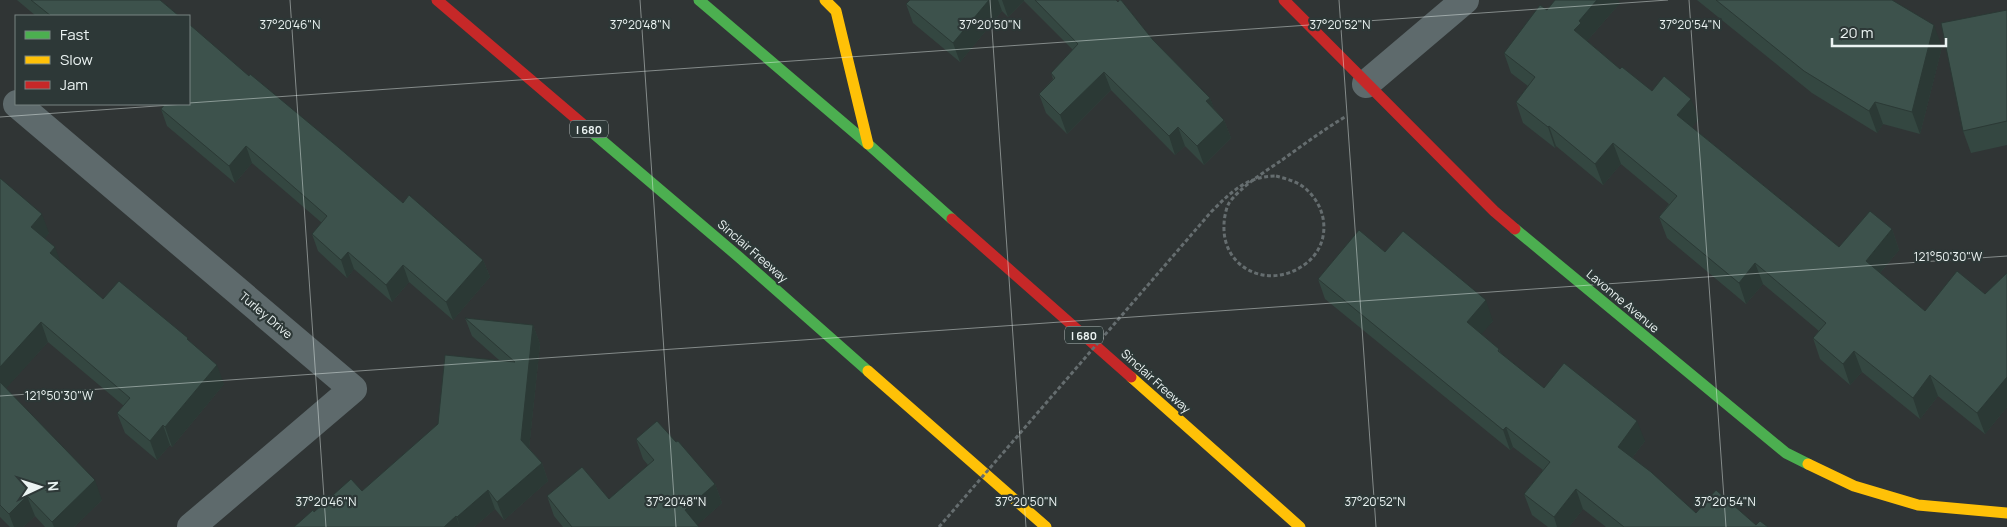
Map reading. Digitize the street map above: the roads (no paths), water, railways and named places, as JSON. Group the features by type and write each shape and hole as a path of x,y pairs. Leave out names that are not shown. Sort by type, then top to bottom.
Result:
{"main road":[{"name":"Sinclair Freeway","path":"437,0 740,258 1046,527"},
{"name":"Sinclair Freeway","path":"699,0 868,144 1300,527"},
{"path":"825,0 836,11 868,144"},
{"name":"Lavonne Avenue","path":"1284,0 1494,211 1786,453 1854,486 1918,505 2007,513"}],"street":[{"path":"1366,84 1465,0"},
{"name":"Turley Drive","path":"0,89 15,102"},
{"name":"Turley Drive","path":"18,105 353,389 191,527"}]}
